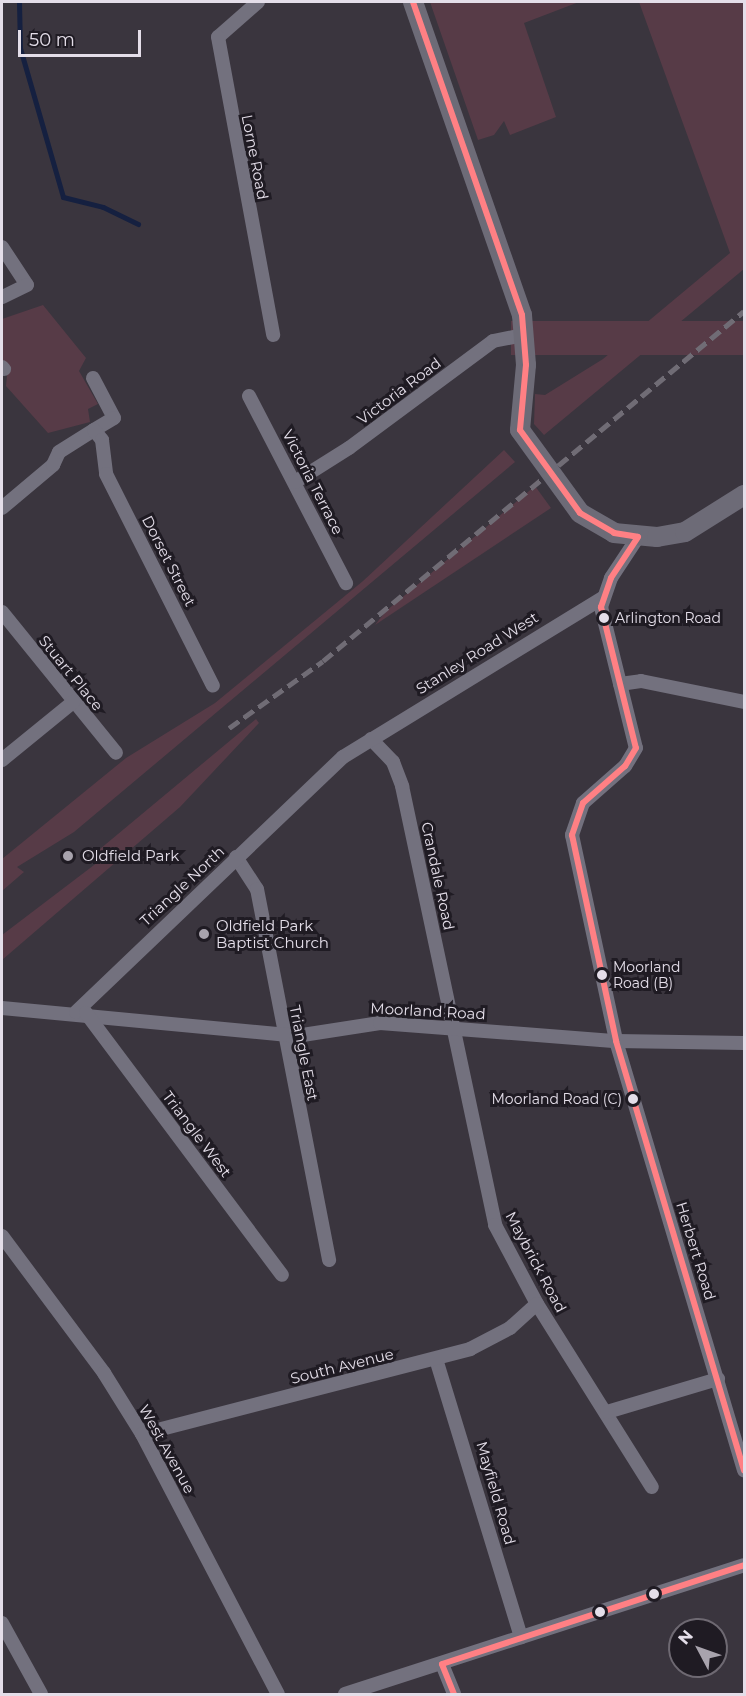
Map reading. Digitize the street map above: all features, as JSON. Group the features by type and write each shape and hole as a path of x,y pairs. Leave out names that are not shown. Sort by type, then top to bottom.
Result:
{"main road":[{"path":"413,2 511,280 525,335 518,419 525,438 555,480 593,523 638,537 685,532 744,495"}],"street":[{"name":"Lorne Road","path":"258,2 218,37 273,335"},
{"path":"2,247 27,285 2,297"},
{"name":"Victoria Road","path":"295,482 349,448 493,341 525,335"},
{"path":"2,508 53,465 60,452 114,418 93,378"},
{"name":"Victoria Terrace","path":"249,396 346,583"},
{"name":"Dorset Street","path":"94,430 104,450 106,474 213,686"},
{"path":"602,598 638,537"},
{"name":"Herbert Road","path":"602,598 620,684 636,739 633,757 583,803 572,835 616,1041 744,1470"},
{"name":"Stanley Road West","path":"371,739 602,598"},
{"name":"Stuart Place","path":"2,612 116,753"},
{"path":"620,684 641,681 744,702"},
{"path":"2,760 73,702"},
{"name":"Triangle North","path":"81,1012 237,857 343,757 371,739"},
{"name":"Crandale Road","path":"371,739 393,762 402,786 453,1029"},
{"name":"Triangle East","path":"237,857 255,880 282,1033 329,1260"},
{"path":"2,1008 81,1012"},
{"name":"Moorland Road","path":"81,1012 308,1035 367,1023 616,1041 744,1042"},
{"name":"Triangle West","path":"81,1012 282,1275"},
{"name":"Maybrick Road","path":"453,1029 488,1202 537,1304 607,1412 652,1487"},
{"name":"West Avenue","path":"2,1236 104,1373 142,1434 278,1695"},
{"name":"South Avenue","path":"142,1434 436,1359 491,1340 537,1304"},
{"name":"Mayfield Road","path":"436,1359 521,1637"},
{"path":"607,1412 718,1379"},
{"path":"345,1695 744,1565"},
{"path":"2,1623 41,1695"},
{"path":"442,1664 454,1695"}],"shaded area":[{"path":"430,2 579,2 524,23 556,117 510,135 504,121 494,135 478,140"},
{"path":"639,2 744,2 744,269 544,435 534,424 535,394 545,395 603,359 730,253"},
{"path":"43,305 86,358 79,371 98,404 88,409 90,422 48,433 6,386 8,365 2,360 2,319"},
{"path":"511,321 744,321 744,355 511,355"},
{"path":"504,450 515,462 74,832 17,867 24,872 2,891 2,859 126,758 215,703 363,581"},
{"path":"535,486 551,508 375,625 386,611"},
{"path":"256,719 259,723 180,807 2,960 2,935 98,862 94,854"}],"waterway":[{"path":"19,2 20,48 63,197 103,207 138,224"}],"railway":[{"path":"229,728 323,661 744,311"}],"transit line":[{"path":"413,2 522,315 526,365 520,430 580,513 614,533 638,537 611,578 601,607 636,748 625,766 583,803 572,835 616,1041 744,1470"},
{"path":"454,1694 442,1664 744,1565"}],"place":[{"name":"Arlington Road","path":"604,618"},
{"name":"Oldfield Park","path":"68,856"},
{"name":"Oldfield Park Baptist Church","path":"204,934"},
{"name":"Moorland Road (B)","path":"602,975"},
{"name":"Moorland Road (C)","path":"633,1099"}]}
